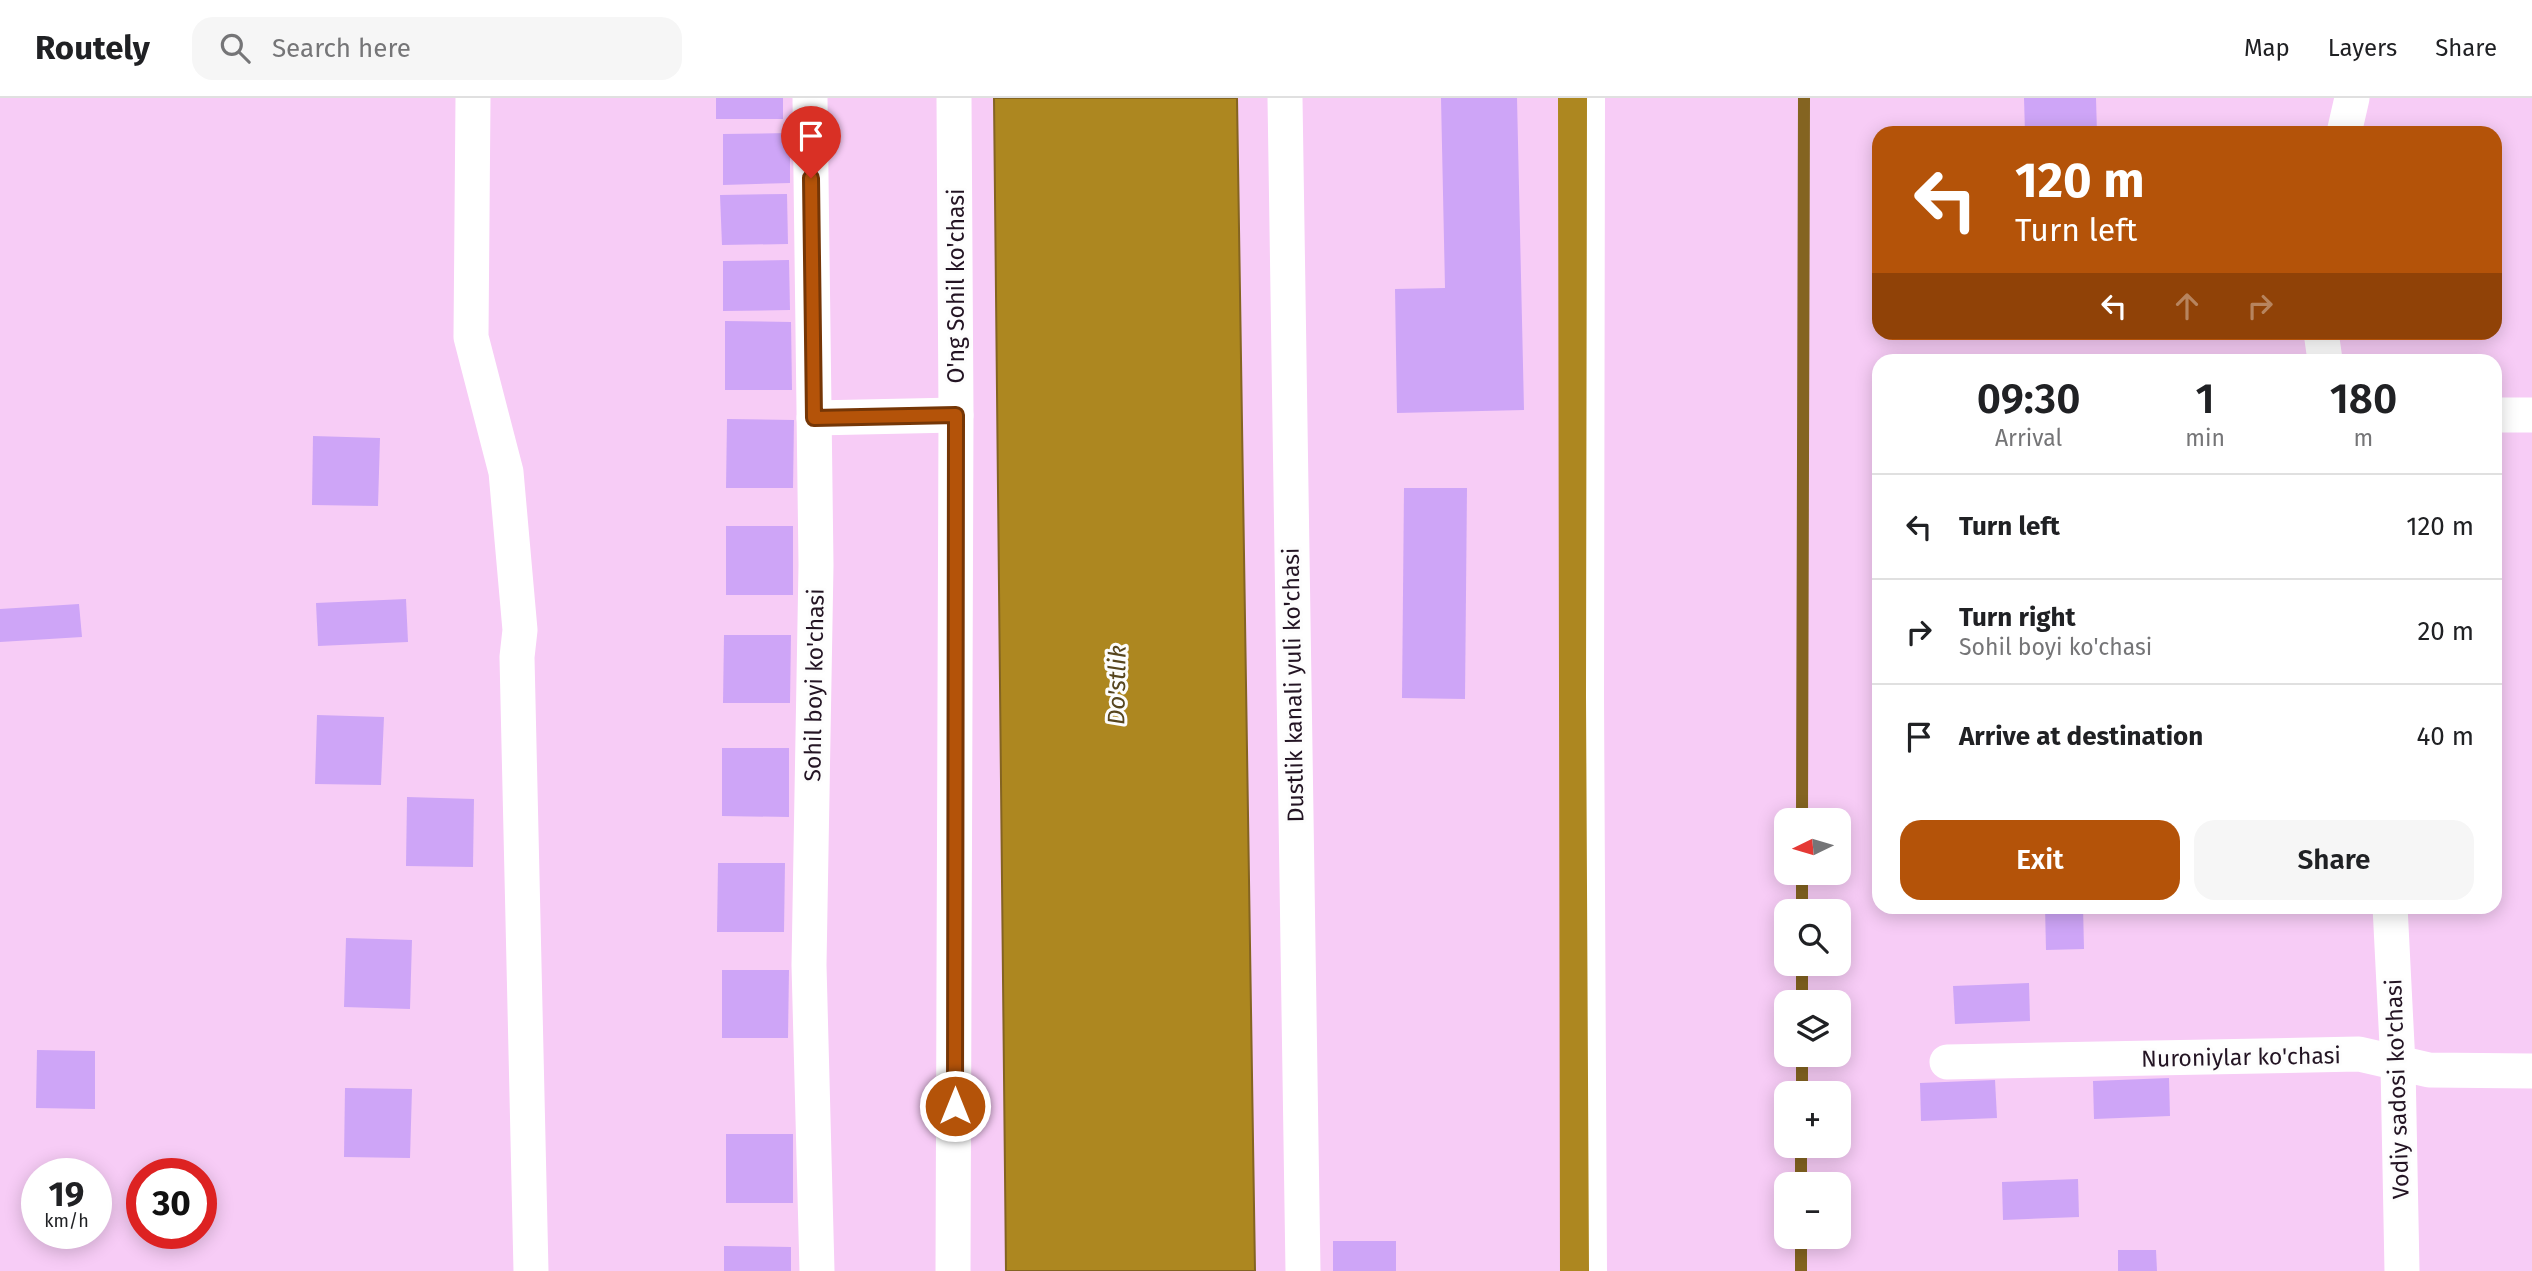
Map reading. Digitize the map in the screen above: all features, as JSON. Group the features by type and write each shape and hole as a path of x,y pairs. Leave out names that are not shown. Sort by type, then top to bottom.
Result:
{"street":[{"path":"473,98 471,337 506,472 520,630 517,657 531,1271"},
{"name":"Sohil boyi ko'chasi","path":"810,98 816,565 809,965 817,1271"},
{"name":"O'ng Sohil ko'chasi","path":"953,1271 956,415 954,98"},
{"name":"Dustlik kanali yuli ko'chasi","path":"1285,98 1303,1271"},
{"path":"2346,126 2352,98"},
{"path":"814,418 956,415"},
{"path":"2502,415 2532,415"},
{"name":"Vodiy sadosi ko'chasi","path":"2390,914 2398,1065 2402,1271"},
{"name":"Nuroniylar ko'chasi","path":"1947,1062 2359,1054 2428,1070 2532,1070"}],"lane":[{"path":"1596,98 1598,1271"}],"water":[{"name":"Do'stlik","path":"994,98 1237,98 1255,1271 1006,1271"}],"building":[{"path":"716,98 783,98 783,119 716,119"},
{"path":"1441,98 1517,98 1524,410 1397,413 1395,289 1445,288"},
{"path":"2024,98 2096,98 2097,126 2025,126"},
{"path":"790,133 790,183 723,185 723,134"},
{"path":"787,194 788,244 722,245 720,195"},
{"path":"789,260 790,310 723,311 723,261"},
{"path":"725,321 791,322 792,390 725,390"},
{"path":"727,419 794,420 793,488 726,488"},
{"path":"313,436 380,438 378,506 312,505"},
{"path":"1404,488 1467,488 1465,699 1402,698"},
{"path":"726,526 793,526 793,595 726,595"},
{"path":"406,599 408,642 318,646 316,603"},
{"path":"79,604 82,637 0,642 0,609"},
{"path":"724,635 791,635 790,703 723,703"},
{"path":"317,715 384,717 381,785 315,784"},
{"path":"722,748 789,748 789,817 722,816"},
{"path":"407,797 474,799 473,867 406,866"},
{"path":"718,863 785,863 784,932 717,932"},
{"path":"2045,914 2083,914 2084,949 2046,950"},
{"path":"346,938 412,940 410,1009 344,1007"},
{"path":"722,970 789,970 788,1038 722,1038"},
{"path":"2029,983 2030,1021 1955,1024 1953,986"},
{"path":"37,1050 95,1051 95,1109 36,1108"},
{"path":"2169,1078 2170,1116 2094,1119 2093,1081"},
{"path":"1995,1080 1997,1118 1921,1121 1920,1083"},
{"path":"345,1088 412,1089 410,1158 344,1157"},
{"path":"726,1134 793,1134 793,1203 726,1203"},
{"path":"2078,1179 2079,1217 2003,1220 2002,1182"},
{"path":"1333,1241 1396,1241 1396,1271 1333,1271"},
{"path":"724,1246 791,1247 791,1271 724,1271"},
{"path":"2118,1250 2156,1250 2157,1271 2118,1271"}],"waterway":[{"path":"1578,98 1580,1271"},
{"path":"1802,808 1804,98"},
{"path":"1802,886 1802,899"},
{"path":"1802,976 1802,990"},
{"path":"1802,1067 1802,1081"},
{"path":"1801,1158 1801,1172"},
{"path":"1801,1249 1801,1271"}],"route":[{"path":"811,178 814,418 956,415 955,1106"}]}
